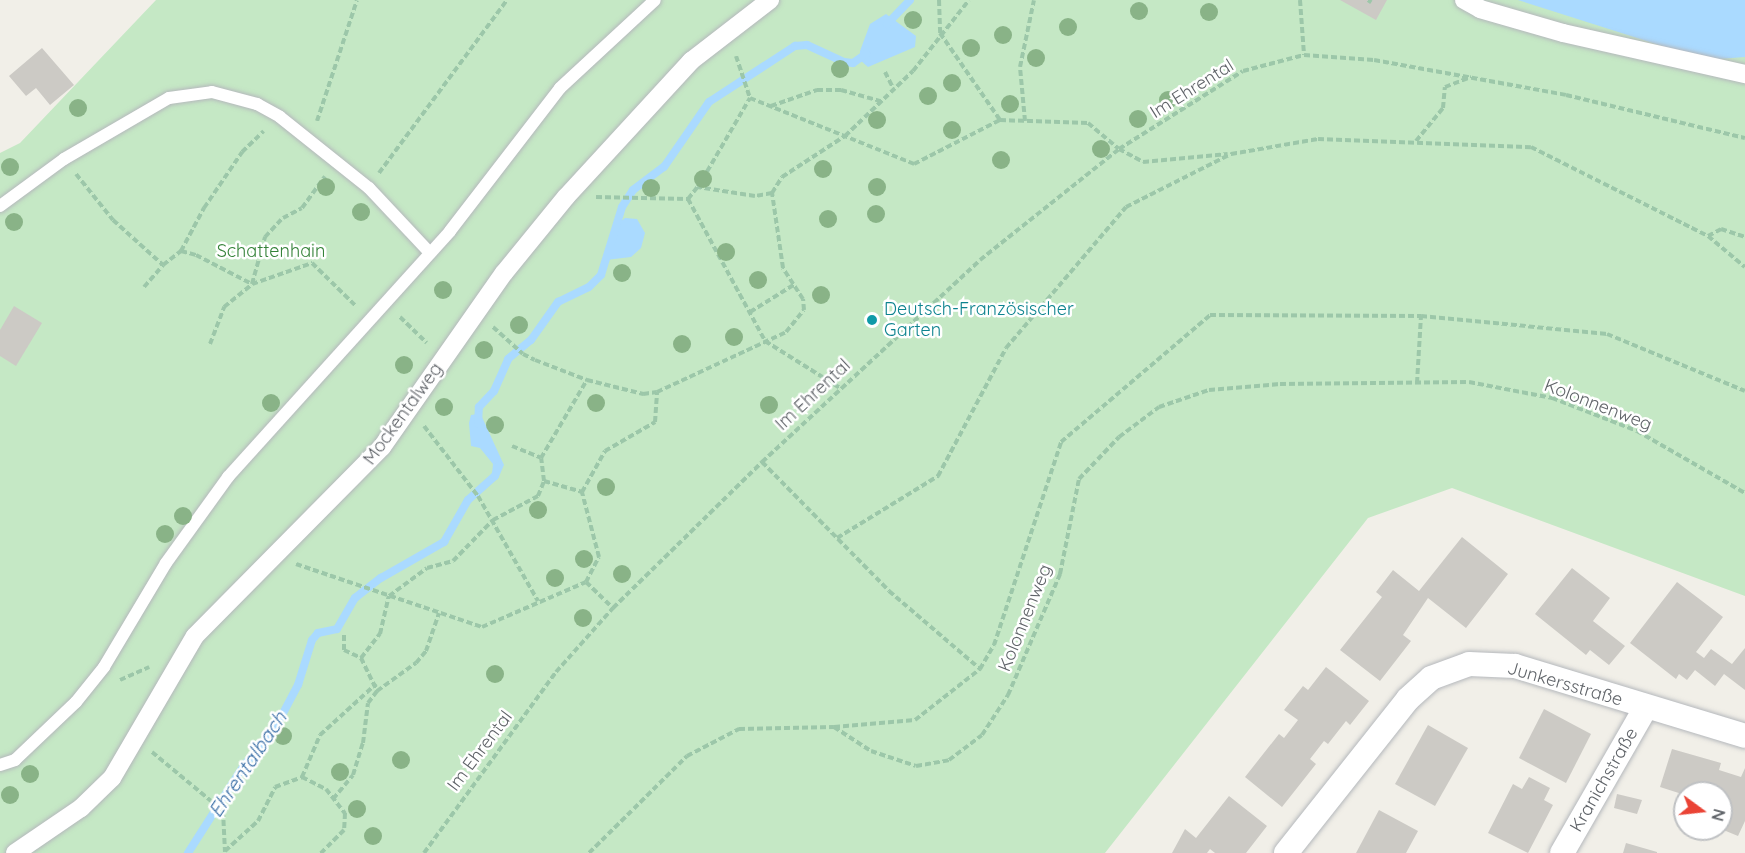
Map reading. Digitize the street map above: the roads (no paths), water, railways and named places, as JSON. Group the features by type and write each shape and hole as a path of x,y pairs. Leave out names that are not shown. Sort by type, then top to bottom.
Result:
{"street":[{"name":"Mockentalweg","path":"15,853 81,808 112,778 137,740 183,652 273,556 357,476 538,228 691,61 770,0"},
{"path":"1464,0 1480,9 1563,33 1745,74"},
{"name":"Junkersstraße","path":"1286,853 1408,699 1431,678 1469,664 1515,666 1745,736"},
{"name":"Kranichstraße","path":"1562,853 1646,707"}],"lane":[{"path":"0,765 15,760 76,702 104,667 166,563 228,477 430,254 560,88 612,36 655,0"},
{"path":"0,206 64,159 169,98 212,92 256,104 280,117 369,188 430,254"}],"water":[{"path":"1518,0 1745,0 1745,57 1719,59 1681,52"},
{"path":"886,14 916,36 915,47 868,67 860,60 860,51 870,24"},
{"path":"625,218 637,219 645,233 641,248 631,257 606,260 615,226"},
{"path":"471,415 481,415 504,465 497,478 492,474 493,464 480,448 471,446 469,423"}],"waterway":[{"name":"Ehrentalbach","path":"887,24 910,0"},
{"name":"Ehrentalbach","path":"478,424 479,407 494,391 508,359 531,340 558,302 589,287 601,275 622,207 633,190 664,167 709,102 795,46 807,45 844,62 853,63 866,54"},
{"name":"Ehrentalbach","path":"188,853 244,765 271,736 298,685 312,640 318,633 337,629 355,598 381,578 444,542 468,500 495,476 499,466"}],"place":[{"name":"Deutsch-Französischer Garten","path":"872,320"}],"park label":[{"name":"Schattenhain","path":"271,251"}]}
